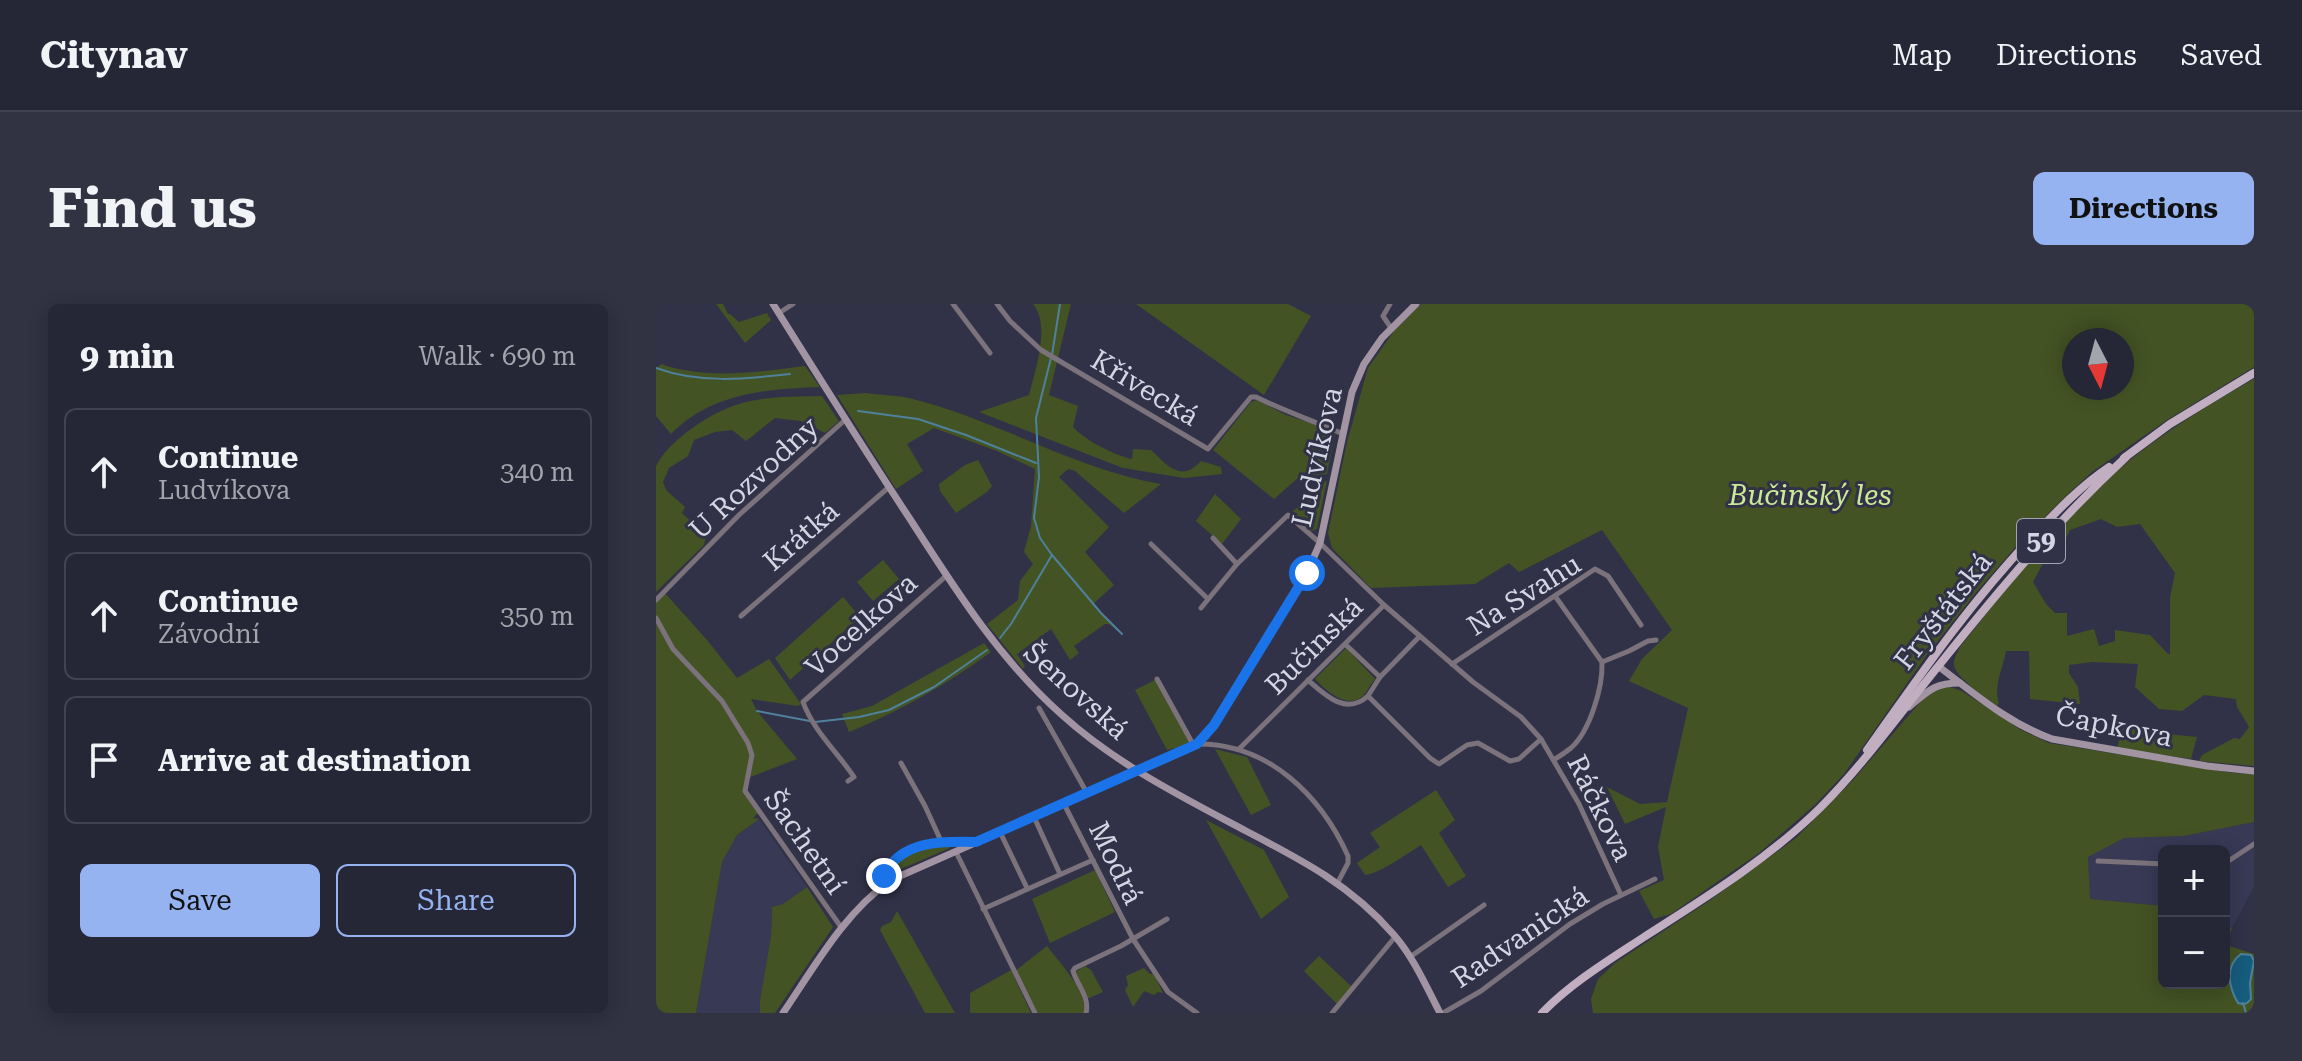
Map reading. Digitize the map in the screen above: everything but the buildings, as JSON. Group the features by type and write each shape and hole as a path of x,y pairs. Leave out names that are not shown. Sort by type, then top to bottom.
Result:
{"main road":[{"name":"Fryštátská","path":"1848,777 1944,641 1982,593 2053,515 2095,476 2181,417 2254,373"},
{"name":"Fryštátská","path":"1568,991 1792,834 1848,777 2035,548 2126,457"},
{"name":"59","path":"1542,1013 1568,991"},
{"name":"59","path":"1551,1013 1568,991"}],"street":[{"name":"Šenovská","path":"773,304 946,576 995,644 1025,679 1085,735 1136,772 1338,882 1371,910 1395,937 1410,957 1441,1013"},
{"path":"779,313 793,304"},
{"path":"953,304 990,353"},
{"name":"Křivecká","path":"997,304 1041,350 1208,449 1251,397 1343,434"},
{"path":"1390,304 1383,316 1391,328"},
{"name":"Ludvíkova","path":"783,1013 841,927 883,886 901,874 1196,745 1214,725 1307,573 1320,543 1352,392 1364,364 1382,338 1416,304"},
{"name":"U Rozvodny","path":"656,600 739,515 845,420"},
{"name":"Krátká","path":"741,616 889,487"},
{"name":"Ráčkova","path":"1237,564 1288,515 1384,605 1452,664 1521,717 1541,739 1579,804 1621,895"},
{"path":"1201,608 1237,564 1213,538"},
{"path":"1151,544 1208,599"},
{"name":"Na Svahu","path":"1452,664 1595,569 1608,576 1641,625"},
{"name":"Vocelkova","path":"848,781 854,777 803,702 946,576"},
{"path":"1555,596 1602,662 1588,722 1572,748 1555,759"},
{"name":"Bučinská","path":"1239,749 1384,605"},
{"name":"Šachetní","path":"656,618 673,649 733,716 752,755 745,791 841,927"},
{"path":"1308,680 1331,700 1355,704 1368,696 1380,677 1420,636"},
{"path":"1602,662 1656,640"},
{"path":"1921,672 1938,666 1944,641"},
{"path":"1345,644 1380,677"},
{"name":"Čapkova","path":"1938,666 2003,716 2052,739 2165,760 2254,771"},
{"path":"1157,679 1196,745 1239,749 1280,770 1302,786 1318,804 1348,856 1348,863 1338,882"},
{"path":"1904,711 1934,686 1960,683"},
{"name":"Ráčkova","path":"1368,696 1439,764 1467,745 1478,743 1510,761 1519,759 1541,739"},
{"path":"1039,708 1087,793"},
{"path":"901,763 941,841"},
{"name":"Modrá","path":"1064,804 1133,939 1168,992 1197,1013"},
{"path":"1034,817 1060,874"},
{"path":"1000,832 1027,888"},
{"path":"883,886 887,869 902,854 941,841 976,842"},
{"path":"2230,860 2254,844"},
{"path":"955,851 1035,1013"},
{"path":"983,909 1093,860"},
{"path":"2098,861 2158,864"},
{"path":"1621,895 1655,879"},
{"name":"Radvanická","path":"1441,1013 1481,991 1570,924 1621,895"},
{"path":"1410,957 1484,905"},
{"name":"Modrá","path":"1086,1013 1087,1004 1073,971 1167,919"},
{"path":"1332,1013 1395,937"}],"shaded area":[{"path":"759,819 807,887 783,904 772,907 760,1013 696,1013 722,862 737,835"},
{"path":"2254,822 2254,887 2232,928 2230,845 2158,845 2158,905 2089,899 2088,857 2124,838 2184,836"},
{"path":"2241,954 2251,955 2254,961 2251,999 2244,1004 2238,1003 2232,991 2230,971"}],"green space":[{"path":"716,304 723,304 728,314 739,322 767,313 771,320 745,343"},
{"path":"1033,304 1071,304 1049,395 1078,406 1073,427 1101,447 1125,457 1132,459 1133,449 1151,450 1175,470 1187,471 1201,461 1221,467 1222,474 1184,478 1123,468 979,412 1029,395 1041,336 1041,324"},
{"path":"1136,304 1288,304 1311,316 1264,395"},
{"name":"Bučinský les","path":"1421,304 2254,304 2254,367 2167,420 2092,472 2068,494 1978,590 1926,656 1844,774 1816,804 1759,853 1671,914 1654,919 1639,891 1664,880 1658,847 1666,807 1625,824 1607,787 1640,804 1667,802 1688,708 1629,681 1642,659 1672,630 1602,530 1519,572 1509,563 1475,584 1371,588 1332,548 1328,533 1347,442 1368,368 1394,331"},
{"path":"661,364 714,373 805,366 820,387 780,389 740,396 704,410 671,434 656,416 656,369"},
{"path":"2254,379 2254,766 2199,761 2202,755 2234,738 2240,739 2249,727 2237,707 2236,699 2204,695 2182,711 2159,709 2135,687 2138,664 2092,662 2069,665 2069,673 2078,687 2080,704 2030,699 2029,651 2006,651 1998,684 1997,706 1966,682 1954,665 1960,647 2061,525 2130,460 2175,427","holes":["2101,519 2117,527 2140,524 2175,573 2170,597 2170,654 2150,635 2115,630 2115,641 2099,646 2094,629 2067,636 2067,613 2055,613 2033,582 2042,565 2060,550 2070,530"]},
{"path":"866,393 904,397 941,407 1097,467 1161,484 1124,513 1075,471 1068,469 1059,477 1109,527 1085,552 1114,585 1093,604 1122,634 1105,624 1074,646 1079,653 1070,660 1051,629 1017,654 1025,666 1023,669 987,624 1018,600 1020,581 1033,564 1024,552 1031,526 1035,469 934,428 907,444 923,471 896,489 837,395"},
{"path":"822,396 839,421 825,433 801,421 775,418 746,441 732,430 694,440 688,456 669,468 663,482 666,490 685,507 682,513 706,536 704,545 656,592 656,466 667,450 708,418 738,404 769,398"},
{"path":"1257,400 1335,434 1327,474 1299,477 1274,499 1213,450 1251,402"},
{"path":"978,460 992,486 956,513 940,491 939,484 965,465"},
{"path":"1327,480 1317,529 1309,532 1290,514"},
{"path":"1215,494 1241,519 1222,544 1196,521"},
{"path":"883,560 899,579 873,601 857,582"},
{"path":"664,592 737,678 769,659 801,704 751,699 757,711 797,759 748,778 745,792 759,812 753,818 759,819 737,835 722,862 696,1013 656,1013 656,600"},
{"path":"843,597 860,617 790,680 775,658"},
{"path":"984,643 991,652 957,675 904,706 849,732 842,714 872,706"},
{"path":"1346,648 1375,679 1363,696 1350,701 1337,697 1315,679"},
{"path":"1157,679 1191,744 1167,750 1135,690"},
{"path":"1947,686 1962,691 2021,730 2049,743 2254,774 2254,822 2184,836 2124,838 2088,857 2090,899 2158,905 2158,989 2230,989 2230,975 2235,999 2251,991 2250,976 2254,964 2254,1013 1593,1013 1591,999 1598,979 1615,963 1709,901 1796,838 1852,781 1929,692"},
{"path":"2124,724 2158,733 2197,737 2191,759 2117,748"},
{"path":"1215,749 1247,757 1271,805 1251,815"},
{"path":"1436,790 1455,820 1439,833 1466,876 1448,887 1421,845 1365,875 1357,863 1380,847 1370,833"},
{"path":"1206,820 1264,850 1289,897 1261,919"},
{"path":"950,844 950,848 889,874 906,855 923,848"},
{"path":"1095,870 1115,912 1050,943 1032,899"},
{"path":"807,887 833,927 775,1013 760,1013 772,907 783,904"},
{"path":"897,911 955,1013 925,1013 880,930 891,922"},
{"path":"1047,946 1082,996 1084,1013 1037,1013 1015,971"},
{"path":"2230,946 2254,954 2254,961 2245,954 2236,957 2230,968"},
{"path":"1319,956 1352,987 1337,1004 1304,971"},
{"path":"1085,966 1091,970 1103,992 1087,999 1075,972"},
{"path":"1144,968 1154,974 1163,993 1154,995 1144,991 1133,1007 1125,990 1128,985 1126,976"},
{"path":"1011,970 1031,1013 970,1013 970,993"}],"waterway":[{"path":"1052,355 1060,304"},
{"path":"1000,638 1052,555 1040,538 1034,518 1039,477 1036,418 1051,358"},
{"path":"656,368 705,378 739,379 790,374"},
{"path":"858,411 918,419 1036,463"},
{"path":"1052,555 1122,634"},
{"path":"757,711 815,722 889,710 934,687 987,650"},
{"path":"2243,1003 2246,1013"}],"route":[{"path":"884,876 898,857 917,847 941,841 976,842 1197,744 1214,725 1307,573"}]}
